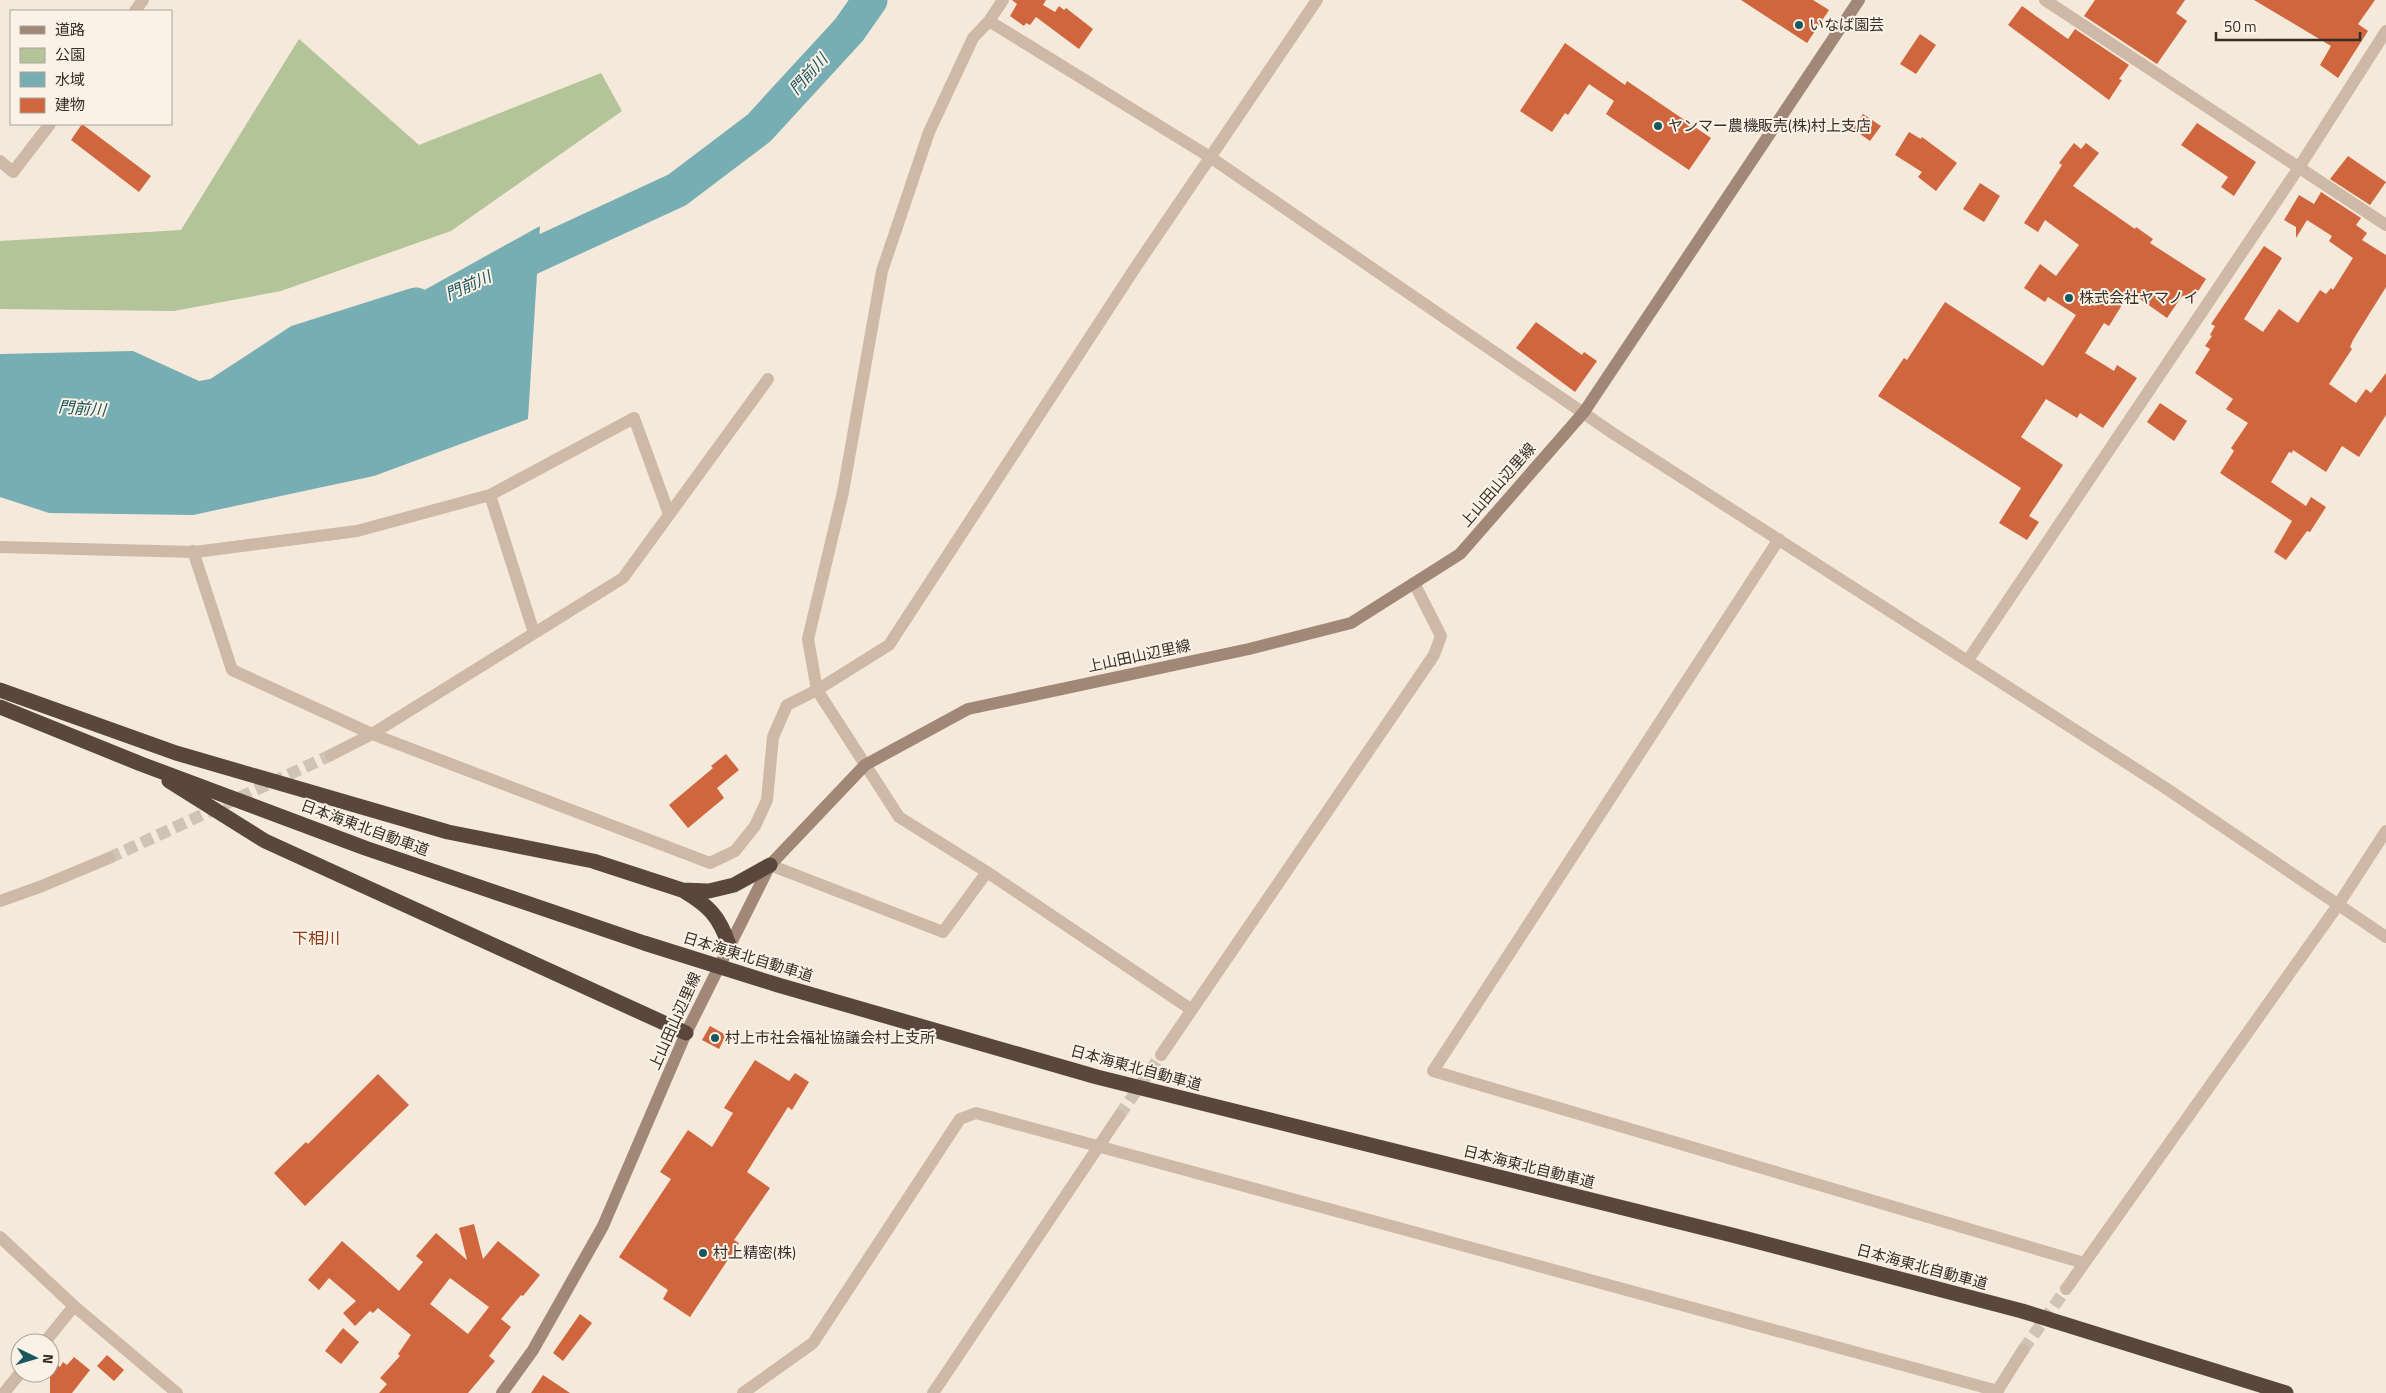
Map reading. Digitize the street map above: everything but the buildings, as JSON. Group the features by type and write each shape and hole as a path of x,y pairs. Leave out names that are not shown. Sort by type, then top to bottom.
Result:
{"highway":[{"path":"0,690 176,753 448,832 593,861 682,890 707,905 722,925 729,944"},
{"name":"日本海東北自動車道","path":"0,707 142,764 365,848 644,943 778,985 1098,1077 1732,1235 2022,1311 2286,1393"},
{"path":"142,764 265,841 686,1033"},
{"path":"682,890 709,890 734,885 770,865"}],"main road":[{"name":"上山田山辺里線","path":"502,1393 533,1350 603,1226 686,1033 770,865 865,765 968,709 1249,649 1351,623 1460,554 1584,412 1859,0"}],"street":[{"path":"1004,0 989,21 973,38 929,132 882,271 843,492 808,639 817,690 899,817 986,872 1192,1010"},
{"path":"194,551 232,670 372,734 710,863 735,851 755,826 767,800 773,737 787,704 817,690 889,646 1131,273 1317,0"},
{"path":"2046,0 2298,169 2386,225"},
{"path":"989,21 1210,157 1614,434 2164,787 2386,937"},
{"path":"1968,660 2298,169 2386,31"},
{"path":"0,161 13,172 49,125"},
{"path":"331,755 372,734 623,578 768,379"},
{"path":"0,547 194,551 357,532 490,495 634,418 669,514"},
{"path":"490,495 534,633"},
{"path":"1779,539 1433,1071 2084,1263"},
{"path":"1161,1055 1434,655 1441,636 1414,583"},
{"path":"2066,1289 2338,905 2386,831"},
{"path":"0,900 42,886 109,858"},
{"path":"770,865 943,932 986,872"},
{"path":"743,1393 813,1343 960,1120 976,1113 1997,1392 2023,1350"},
{"path":"933,1393 1100,1146 1118,1116"},
{"path":"0,1237 74,1306 177,1393"},
{"path":"52,1333 74,1306"},
{"path":"4,1393 12,1383"}],"green space":[{"path":"299,39 419,145 601,73 622,111 451,231 281,291 174,311 0,309 0,241 181,230"}],"water":[{"path":"540,226 528,419 374,476 193,515 49,513 0,497 0,354 133,351 199,381 289,365"}],"waterway":[{"name":"門前川","path":"495,274 677,190 759,128 849,30 870,0"},
{"name":"門前川","path":"215,397 299,342 416,305"}],"tunnel":[{"path":"109,858 331,755"},
{"path":"1119,1116 1161,1055"},
{"path":"2023,1350 2066,1289"}],"place":[{"name":"いなば園芸","path":"1799,25"},
{"name":"ヤンマー農機販売(株)村上支店","path":"1658,126"},
{"name":"株式会社ヤマノイ","path":"2069,298"},
{"name":"村上市社会福祉協議会村上支所","path":"715,1038"},
{"name":"村上精密(株)","path":"703,1253"}],"district":[{"name":"下相川","path":"316,938"}]}
